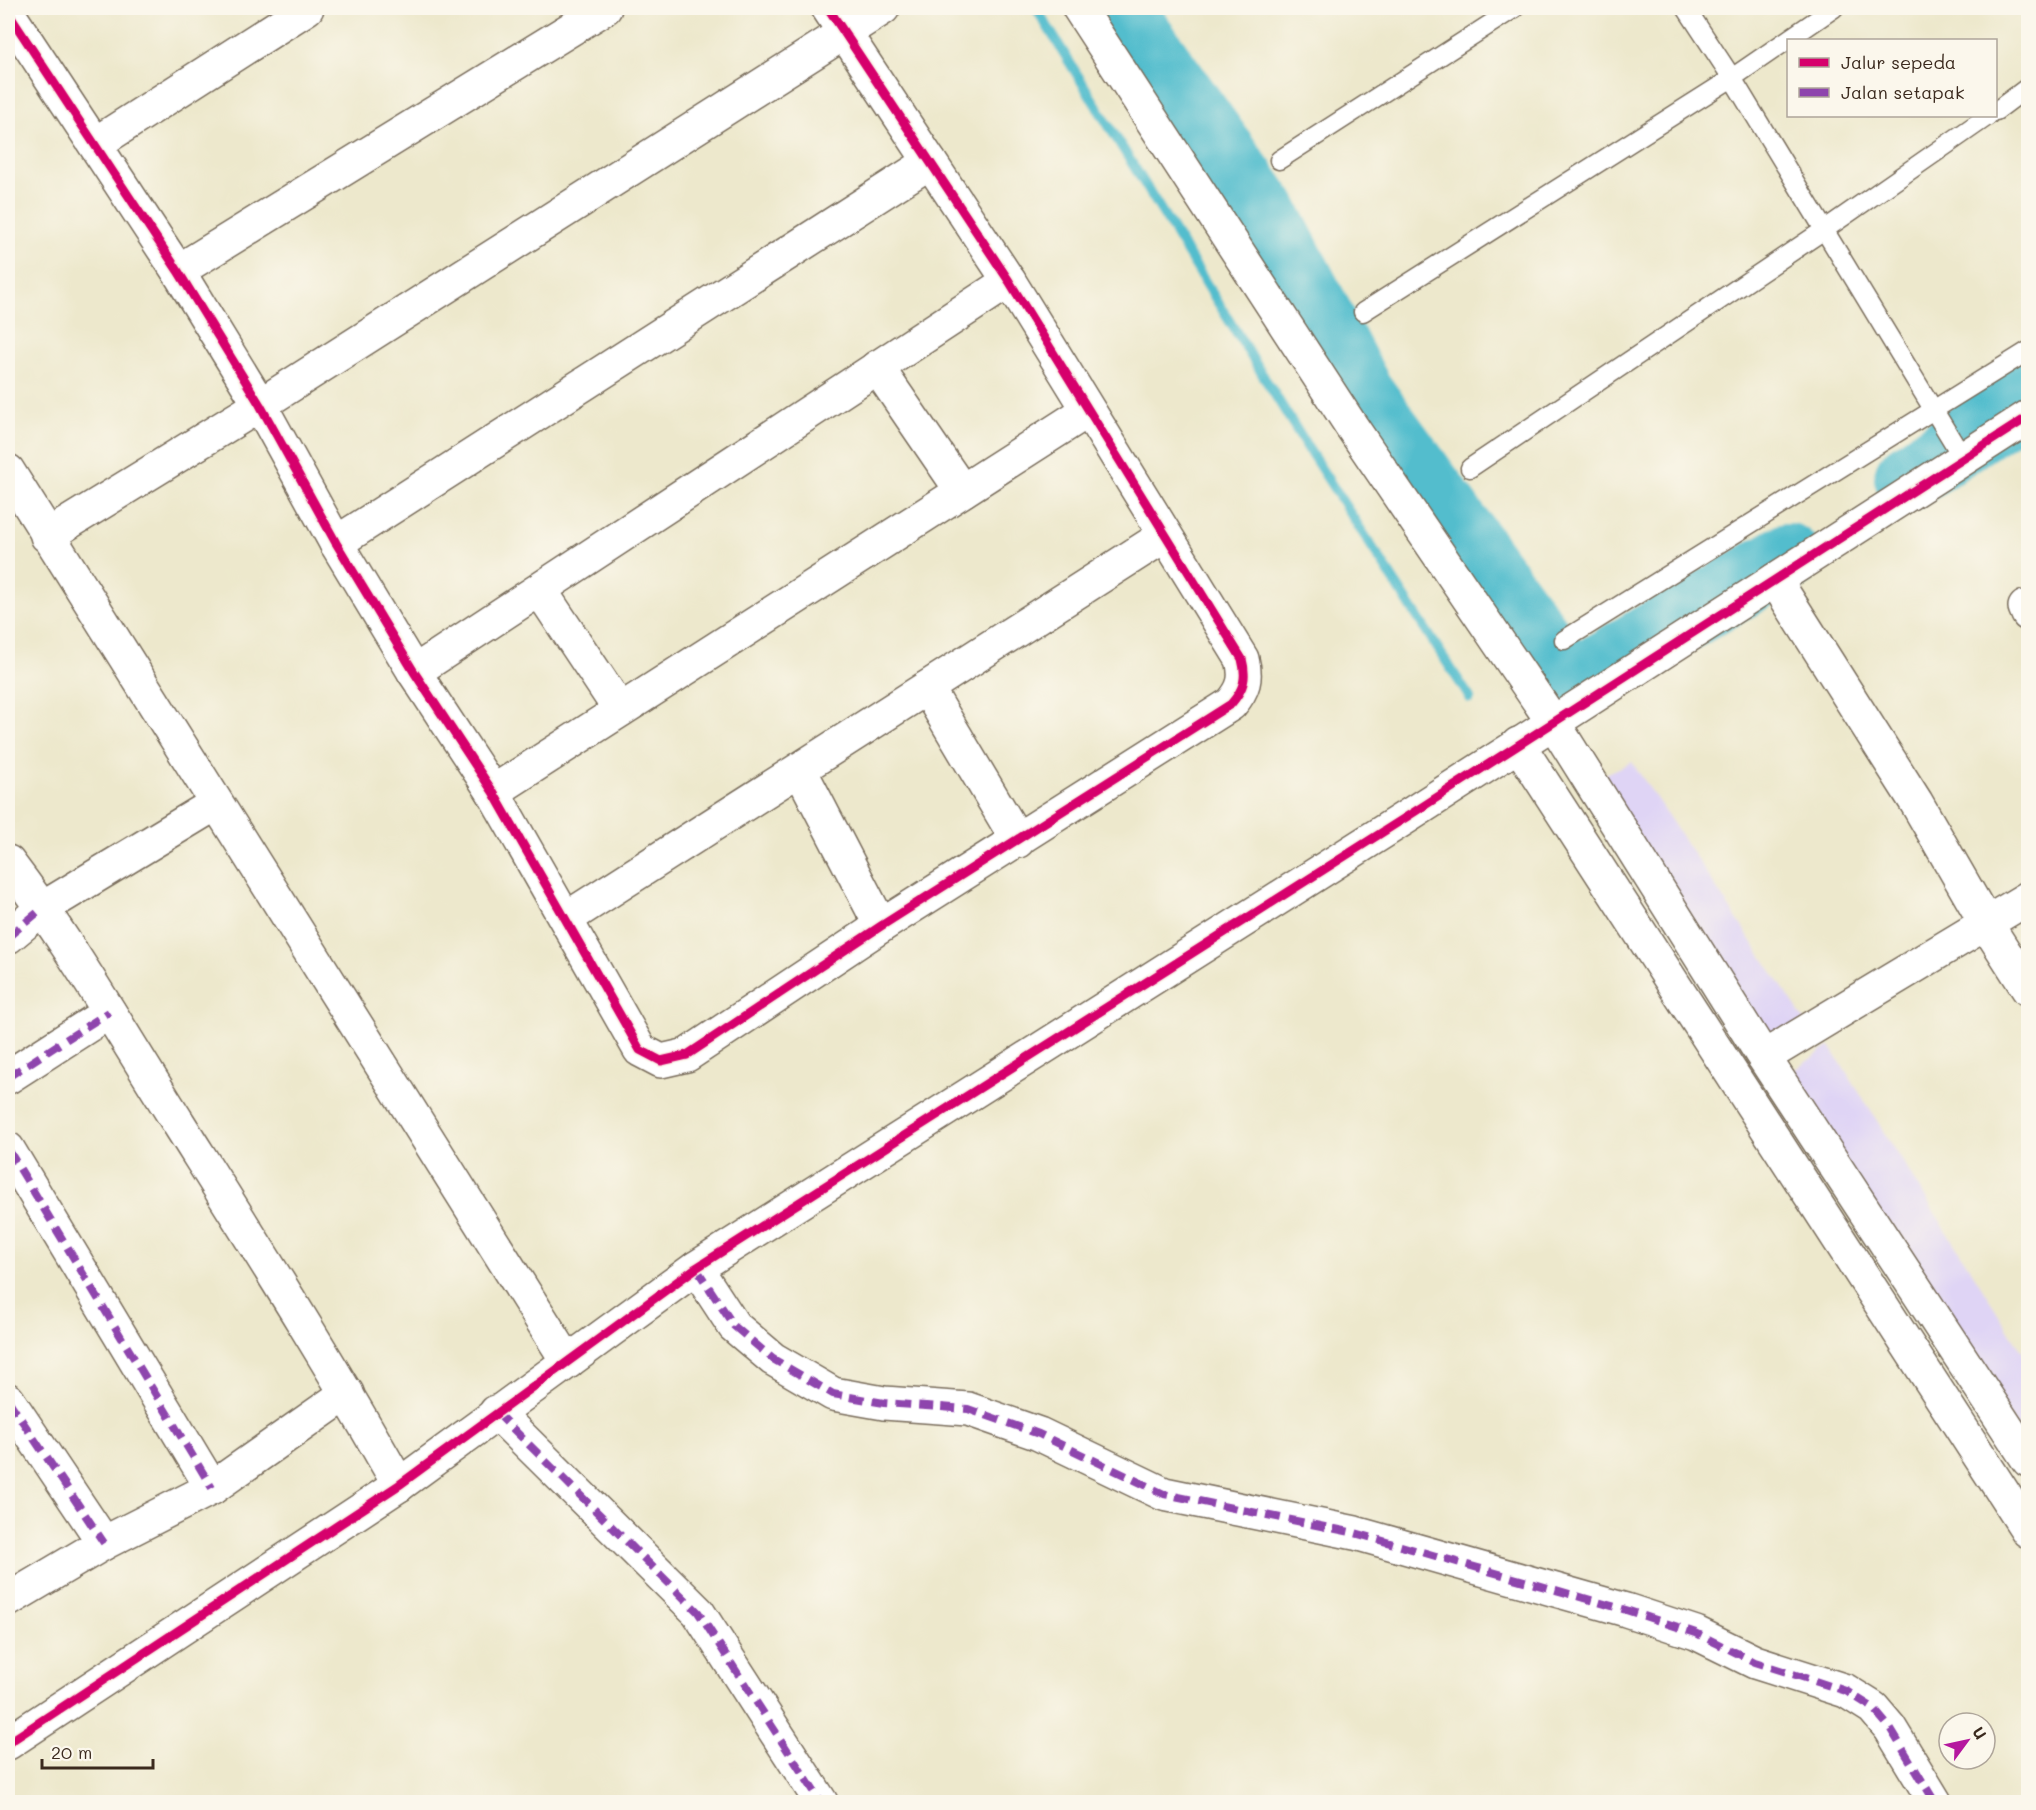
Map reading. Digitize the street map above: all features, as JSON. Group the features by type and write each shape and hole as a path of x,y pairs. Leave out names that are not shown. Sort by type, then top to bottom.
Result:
{"street":[{"path":"95,144 307,8"},
{"path":"178,271 605,8"},
{"path":"47,536 260,405 835,20 882,8"},
{"path":"1079,8 1352,427 1553,722 1764,1057 2028,1460"},
{"path":"12,11 178,271 260,405 336,543 414,672 493,792 567,918 640,1050 650,1058 661,1061 687,1055 881,926 1231,704 1239,694 1245,673 1242,659 1164,536 1009,281 835,20"},
{"path":"336,543 930,162"},
{"path":"414,672 1009,281"},
{"path":"877,367 962,491"},
{"path":"493,792 1087,411"},
{"path":"8,1743 399,1485 696,1268 1775,580 1957,447 2028,417"},
{"path":"8,471 568,1362"},
{"path":"567,918 1164,536"},
{"path":"1775,580 1916,802 1987,925 2028,989"},
{"path":"540,590 620,710"},
{"path":"927,688 1018,841"},
{"path":"1518,744 2028,1531"},
{"path":"800,770 881,926"},
{"path":"8,937 43,908 216,804"},
{"path":"8,862 43,908 109,1012 347,1393 399,1485"},
{"path":"1764,1057 1987,925 2028,898"},
{"path":"8,1077 109,1012"},
{"path":"8,1149 212,1488"},
{"path":"696,1268 734,1326 772,1359 833,1394 884,1403 968,1409 1039,1434 1164,1494 1355,1533 1626,1610 1696,1634 1755,1662 1846,1691 1873,1708 1890,1728 1935,1803"},
{"path":"8,1600 104,1543 212,1488 347,1393"},
{"path":"8,1400 104,1543"},
{"path":"496,1412 698,1612 821,1803"}],"lane":[{"path":"1279,160 1515,8"},
{"path":"1686,8 1732,78 1957,447"},
{"path":"1789,39 1834,8"},
{"path":"1363,312 1732,78 1787,40"},
{"path":"1997,110 2028,87"},
{"path":"1470,468 1824,230 1987,117"},
{"path":"1564,640 2028,351"}],"shaded area":[{"path":"1632,762 1807,1024 1769,1046 1595,779"},
{"path":"1830,1046 2028,1361 2028,1445 1788,1074"}],"waterway":[{"path":"1036,8 1311,453 1470,698"},
{"path":"1119,8 1264,211 1359,392 1571,684 1788,557"},
{"path":"1908,477 2028,395"}],"marked path":[{"path":"8,937 43,908"},
{"path":"8,1077 109,1012"},
{"path":"8,1149 212,1488"},
{"path":"696,1268 734,1326 773,1359 833,1394 884,1403 968,1409 1039,1434 1164,1494 1355,1533 1626,1610 1696,1633 1755,1662 1846,1691 1873,1708 1890,1728 1935,1802"},
{"path":"8,1400 104,1543"},
{"path":"496,1412 698,1612 821,1802"}],"cycle path":[{"path":"8,13 178,271 260,405 336,543 414,672 493,792 640,1050 661,1061 687,1055 881,926 1231,704 1242,688 1244,678 1242,659 1009,281 828,8"},
{"path":"8,1743 399,1485 696,1268 1408,816 2028,417"}]}
